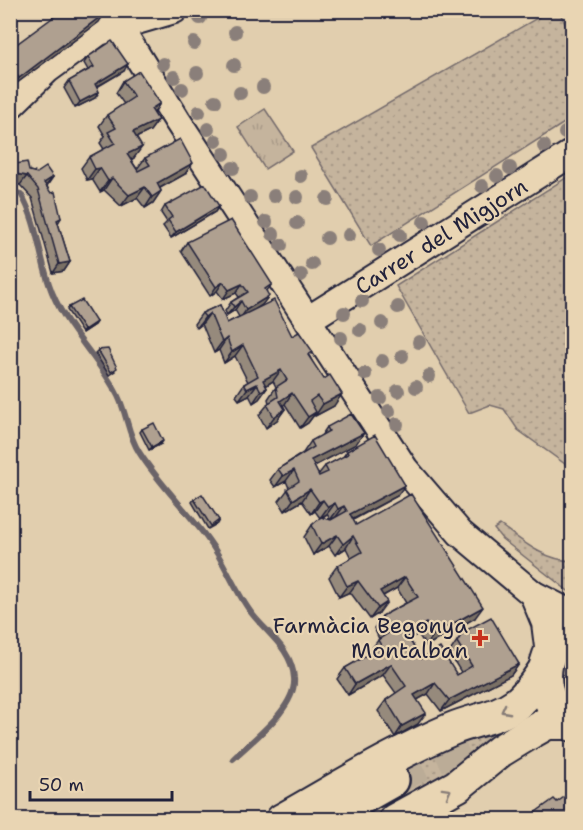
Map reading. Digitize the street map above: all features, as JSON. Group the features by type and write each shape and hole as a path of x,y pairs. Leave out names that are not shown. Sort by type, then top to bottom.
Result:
{"highway":[{"path":"321,819 395,800"},
{"path":"362,819 395,800"}],"main road":[{"path":"282,819 429,740 507,709 526,695 560,639 573,629"},
{"path":"547,662 549,699 571,724"},
{"path":"395,800 457,786 500,752 547,723 571,724"}],"street":[{"path":"10,106 47,70 114,19 174,10"},
{"path":"114,19 405,469 459,532 533,594 573,614"},
{"name":"Carrer del Migjorn","path":"309,319 573,153"},
{"path":"533,594 545,623 547,662"}],"green space":[{"path":"551,10 559,11 572,38 572,118 371,246 311,148"},
{"path":"265,109 293,151 265,169 238,127"},
{"path":"572,174 572,469 518,430 504,409 490,405 469,413 396,286"},
{"path":"500,525 543,553 572,561 572,594 502,539 494,529"},
{"path":"572,644 572,711 565,702 558,667"},
{"path":"522,712 529,723 404,806 387,775"}],"building":[{"path":"63,10 103,10 105,13 19,78 10,66 10,49"},
{"path":"112,41 128,64 95,84 99,92 80,102 69,81 94,67 88,57"},
{"path":"139,71 160,103 151,109 158,120 133,132 142,147 127,154 138,171 150,165 145,158 180,139 193,163 157,183 161,191 152,197 145,187 129,195 112,178 108,181 100,168 95,169 89,157 115,143 108,132 116,128 107,115 134,97 123,81"},
{"path":"27,162 29,171 37,173 46,167 53,177 44,183 51,193 55,192 61,218 57,220 70,262 59,264 38,189 27,176 10,173 10,165"},
{"path":"205,184 219,206 176,232 168,220 172,217 165,206"},
{"path":"231,220 272,284 265,289 269,296 246,310 241,301 234,307 231,302 248,292 242,284 229,290 223,282 216,287 187,242"},
{"path":"82,300 96,322 84,330 69,307"},
{"path":"274,300 292,336 299,332 313,352 308,355 324,379 330,375 342,394 323,404 317,396 310,401 316,412 308,417 292,393 280,401 285,409 274,417 267,404 278,397 276,387 287,380 281,370 263,380 267,388 261,391 257,384 247,389 244,384 258,376 243,345 232,352 227,338 222,342 210,313 205,317 202,313 220,305 227,323"},
{"path":"108,349 117,368 111,372 98,350"},
{"path":"351,414 364,433 311,460 319,476 328,472 325,466 348,454 347,451 375,435 405,485 350,514 356,525 411,494 483,607 434,634 426,623 406,634 421,659 440,648 457,675 472,666 457,642 463,632 491,617 519,664 449,700 435,683 414,695 426,713 402,726 386,700 406,686 391,664 355,684 345,668 382,647 378,640 390,632 382,616 418,597 405,577 380,591 387,602 378,608 358,581 347,586 337,566 362,552 353,536 343,544 337,535 321,544 312,525 321,517 331,520 347,511 344,506 338,509 335,503 328,507 323,500 319,502 310,489 293,500 287,489 299,481 294,470 283,476 278,469 314,447 311,441 329,431 327,427"},
{"path":"154,423 163,441 152,447 142,429"},
{"path":"202,494 219,520 211,526 194,499"},
{"path":"573,791 573,819 526,819 554,799 557,802"}],"waterway":[{"path":"10,192 21,194 26,204 55,300 118,396 132,439 139,452 209,541 247,606 289,659 294,678 293,689 288,701 272,723 233,759"}],"tunnel":[{"path":"392,780 572,683"}],"place":[{"name":"Farmàcia Begonya Montalban","path":"480,638"}]}
